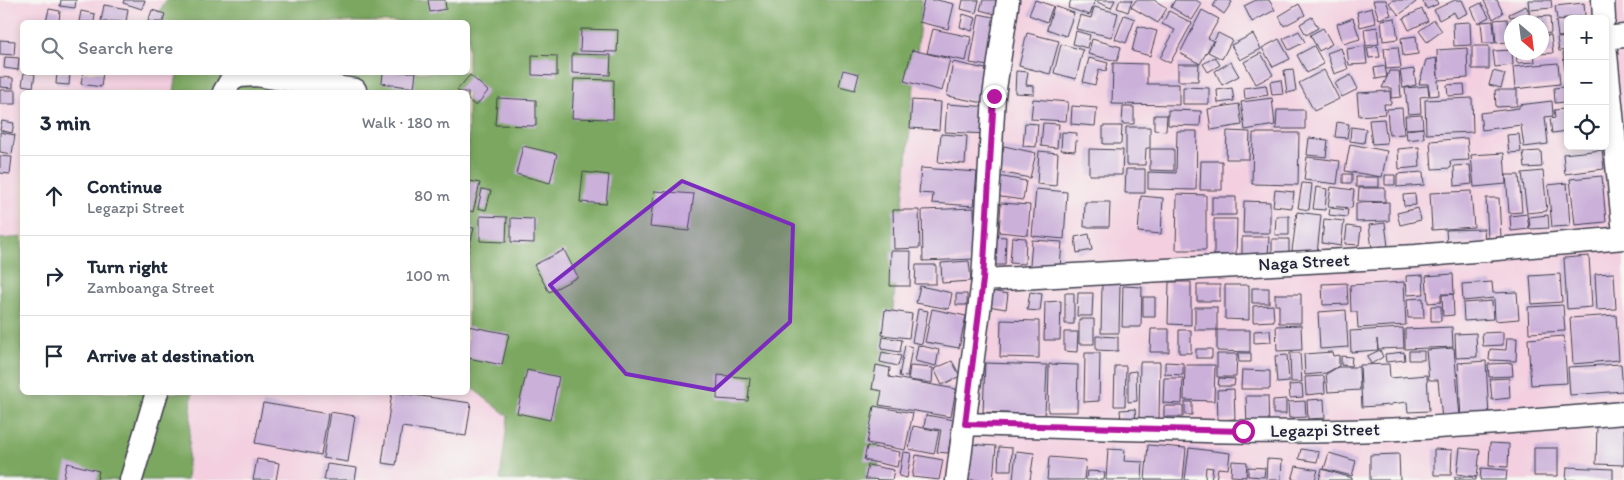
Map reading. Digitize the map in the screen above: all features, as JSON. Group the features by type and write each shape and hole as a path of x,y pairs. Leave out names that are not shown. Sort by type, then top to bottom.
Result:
{"street":[{"path":"958,480 983,280 994,96 1008,0"},
{"path":"1603,0 1604,15"},
{"path":"1609,38 1624,36"},
{"path":"1607,60 1624,234"},
{"path":"225,90 231,80 240,76 256,75 355,90"},
{"name":"Naga Street","path":"983,280 1416,256 1624,238"},
{"path":"131,480 156,395"},
{"name":"Legazpi Street","path":"965,424 1243,431 1377,430 1624,413"}],"highlighted area":[{"path":"682,181 793,225 790,322 714,390 626,374 550,285"}],"shaded area":[{"path":"0,0 1624,0 1624,480 0,480"}],"green space":[{"path":"166,0 922,0 877,480 500,480 508,416 470,387 470,90 174,90 177,75 470,75 470,20 148,20 157,15"},
{"path":"20,237 20,395 192,395 187,480 0,480 0,239"}],"building":[{"path":"61,0 76,0 75,8 60,6"},
{"path":"124,0 145,0 142,9 123,3"},
{"path":"428,0 445,0 446,9 430,12"},
{"path":"924,0 937,0 954,4 948,29 919,22"},
{"path":"963,0 979,0 976,13 961,9"},
{"path":"983,0 1007,0 1002,16 980,10"},
{"path":"1035,0 1053,6 1047,22 1029,15"},
{"path":"1071,0 1095,0 1090,15 1068,8"},
{"path":"1098,0 1115,0 1111,8 1097,2"},
{"path":"1120,0 1132,0 1128,12 1117,8"},
{"path":"1136,0 1154,0 1167,8 1158,23 1131,7"},
{"path":"1175,0 1196,0 1202,4 1192,20 1171,7"},
{"path":"1217,0 1229,0 1232,2 1224,14 1213,6"},
{"path":"1256,0 1269,0 1275,10 1252,22 1244,6"},
{"path":"1386,0 1391,15 1379,19 1373,1"},
{"path":"1393,0 1415,0 1416,2 1399,15 1389,3"},
{"path":"1422,0 1436,0 1438,4 1427,9"},
{"path":"1455,0 1462,0 1468,13 1457,18 1454,12 1439,20 1434,10"},
{"path":"1497,0 1503,13 1493,19 1484,1"},
{"path":"1528,0 1551,0 1552,8 1529,10"},
{"path":"1481,3 1489,17 1478,23 1471,8"},
{"path":"1584,3 1585,15 1564,15 1564,18 1557,19 1555,6"},
{"path":"1299,4 1305,15 1284,26 1279,16"},
{"path":"104,5 128,9 126,20 101,20"},
{"path":"1054,6 1074,13 1066,36 1047,29"},
{"path":"1526,6 1530,14 1509,15"},
{"path":"1094,7 1118,13 1112,37 1076,29 1080,15 1091,18"},
{"path":"1372,8 1376,23 1360,27 1357,12"},
{"path":"49,9 60,11 59,20 46,20"},
{"path":"1422,9 1428,21 1409,30 1403,18"},
{"path":"152,10 165,14 164,20 149,20"},
{"path":"1202,10 1219,19 1208,38 1213,41 1200,64 1180,53"},
{"path":"81,11 95,14 94,20 79,20"},
{"path":"1169,11 1192,23 1170,63 1160,58 1175,30 1162,24"},
{"path":"963,14 976,18 972,31 960,27"},
{"path":"979,14 1003,19 994,67 970,63"},
{"path":"1124,15 1135,19 1126,43 1115,39"},
{"path":"1549,16 1551,33 1549,33"},
{"path":"1312,17 1318,28 1306,35 1300,24"},
{"path":"1353,18 1360,39 1343,44 1337,24"},
{"path":"1395,18 1398,39 1383,41 1381,20"},
{"path":"1504,19 1504,42 1496,43 1494,20"},
{"path":"1434,20 1442,31 1427,42 1419,31"},
{"path":"1564,20 1564,36 1558,37 1556,21"},
{"path":"1493,21 1495,43 1483,43 1481,22"},
{"path":"1470,22 1471,45 1454,46 1453,23"},
{"path":"1138,26 1157,31 1150,56 1132,51"},
{"path":"1377,27 1379,44 1366,46 1364,29"},
{"path":"1323,28 1332,44 1319,51 1310,35"},
{"path":"581,29 618,30 617,52 580,51"},
{"path":"933,29 971,37 966,61 927,53"},
{"path":"1076,31 1090,35 1087,48 1073,44"},
{"path":"1299,31 1305,42 1289,50 1283,39"},
{"path":"1027,33 1059,41 1050,74 1019,66"},
{"path":"1218,33 1232,40 1222,59 1208,52"},
{"path":"1253,34 1261,49 1240,60 1231,45"},
{"path":"1549,35 1551,35 1553,53 1549,53"},
{"path":"1416,36 1418,54 1403,56 1401,38"},
{"path":"1564,37 1564,50 1559,51 1557,38"},
{"path":"1092,39 1121,47 1117,61 1088,54"},
{"path":"1279,39 1290,59 1273,67 1262,48"},
{"path":"0,40 15,41 14,55 0,54"},
{"path":"1061,44 1083,50 1076,79 1054,73"},
{"path":"1314,46 1324,64 1307,73 1297,55"},
{"path":"1365,46 1367,64 1349,65 1347,49"},
{"path":"1378,46 1380,57 1369,58 1367,48"},
{"path":"1472,46 1489,46 1489,69 1472,69"},
{"path":"1398,47 1401,68 1386,69 1384,48"},
{"path":"1341,48 1348,69 1334,74 1327,53"},
{"path":"1467,48 1468,78 1438,80 1439,95 1430,96 1428,84 1419,84 1426,60 1436,58 1438,78 1437,50"},
{"path":"912,50 950,59 942,91 904,81"},
{"path":"1504,50 1504,60 1513,60 1513,65 1495,67 1493,51"},
{"path":"1261,53 1273,75 1256,84 1244,62"},
{"path":"572,54 611,55 610,75 572,73"},
{"path":"532,55 557,56 557,76 532,75"},
{"path":"5,57 19,58 18,70 4,68"},
{"path":"1215,57 1220,65 1208,72 1203,64"},
{"path":"1089,58 1108,63 1106,71 1099,69 1095,85 1083,82"},
{"path":"1517,60 1535,60 1535,62 1517,63"},
{"path":"953,62 990,70 984,103 947,96"},
{"path":"1231,62 1239,76 1222,85 1215,71"},
{"path":"1113,63 1147,64 1147,84 1179,84 1179,105 1112,104"},
{"path":"1558,63 1560,84 1515,89 1513,67"},
{"path":"1178,64 1199,64 1198,81 1178,81"},
{"path":"1385,66 1387,77 1376,79 1374,68"},
{"path":"1293,69 1296,91 1287,93 1284,70"},
{"path":"1414,69 1416,85 1403,88 1400,71"},
{"path":"843,70 859,74 855,90 839,86"},
{"path":"1324,70 1339,99 1314,111 1299,83"},
{"path":"1016,71 1028,72 1026,85 1034,86 1034,94 1015,93"},
{"path":"1389,71 1399,71 1401,97 1391,98 1391,88 1382,88"},
{"path":"1493,71 1505,74 1501,88 1489,85"},
{"path":"24,75 35,75 33,87 22,85"},
{"path":"57,75 70,75 69,85 56,84"},
{"path":"82,75 103,75 101,87 81,84"},
{"path":"383,75 416,75 414,88 382,83"},
{"path":"470,75 488,91 476,106 470,102 470,90 457,90"},
{"path":"1351,75 1358,89 1342,97 1335,83"},
{"path":"0,77 13,78 13,88 0,87"},
{"path":"574,79 614,80 613,119 572,118"},
{"path":"1281,80 1283,94 1272,95 1270,82"},
{"path":"1464,84 1465,95 1448,96 1447,85"},
{"path":"1266,85 1268,95 1245,99 1244,88"},
{"path":"1428,86 1429,96 1420,97 1421,113 1408,114 1405,88"},
{"path":"1183,87 1209,88 1209,104 1183,104"},
{"path":"1564,87 1564,102 1555,103 1554,88"},
{"path":"1232,88 1234,101 1218,103 1217,90"},
{"path":"0,90 16,90 16,104 0,104"},
{"path":"1495,90 1517,90 1517,106 1496,107"},
{"path":"1390,91 1391,104 1384,104 1385,114 1359,116 1357,93"},
{"path":"497,98 536,100 536,126 495,125"},
{"path":"1272,98 1275,125 1245,130 1241,102"},
{"path":"1472,98 1473,132 1426,134 1425,100"},
{"path":"1033,99 1068,102 1066,121 1031,119"},
{"path":"912,100 941,102 939,130 910,128"},
{"path":"1552,101 1553,116 1545,117 1548,144 1524,147 1521,125 1482,130 1480,113"},
{"path":"947,104 990,107 988,134 945,132"},
{"path":"1239,104 1242,125 1211,130 1208,109"},
{"path":"1072,106 1097,108 1095,126 1071,124"},
{"path":"1123,107 1134,107 1134,124 1122,124"},
{"path":"1402,108 1404,134 1389,135 1387,109"},
{"path":"1564,109 1564,132 1552,133 1550,119 1555,118 1554,110"},
{"path":"1168,110 1201,111 1200,126 1168,125"},
{"path":"1277,110 1305,110 1305,129 1276,129"},
{"path":"1154,115 1167,115 1166,131 1154,130"},
{"path":"1422,115 1423,128 1406,129 1405,116"},
{"path":"1384,119 1387,143 1372,144 1369,120"},
{"path":"2,121 14,123 12,133 0,130"},
{"path":"1337,122 1349,124 1347,138 1335,137"},
{"path":"1025,123 1038,124 1036,147 1023,146"},
{"path":"1043,123 1059,124 1057,148 1041,146"},
{"path":"1103,126 1122,126 1121,144 1103,144"},
{"path":"1126,127 1150,127 1150,148 1146,148 1145,165 1126,165"},
{"path":"1351,127 1366,129 1364,143 1350,141"},
{"path":"1423,128 1424,138 1407,140 1406,130"},
{"path":"1177,131 1197,131 1196,190 1148,189 1148,172 1176,173"},
{"path":"1227,131 1250,132 1249,159 1226,159"},
{"path":"0,132 15,135 12,154 0,152"},
{"path":"1062,132 1077,133 1075,151 1061,150"},
{"path":"1253,133 1299,133 1298,185 1252,184"},
{"path":"941,134 967,136 965,164 938,162"},
{"path":"1519,134 1521,152 1509,153 1507,135"},
{"path":"1309,138 1328,140 1326,157 1307,155"},
{"path":"1467,138 1469,160 1450,161 1451,168 1432,169 1430,141"},
{"path":"1350,144 1387,151 1382,177 1345,171"},
{"path":"523,146 557,154 550,183 516,174"},
{"path":"1004,146 1036,153 1030,178 999,172"},
{"path":"1419,147 1420,167 1399,169 1398,149"},
{"path":"1089,149 1123,150 1122,175 1089,175"},
{"path":"1150,149 1174,149 1174,171 1150,170"},
{"path":"1602,150 1604,169 1565,174 1563,154"},
{"path":"1039,151 1058,153 1056,186 1037,184"},
{"path":"1541,151 1542,167 1525,168 1523,152"},
{"path":"1504,153 1506,184 1474,187 1471,155"},
{"path":"0,156 12,157 10,174 0,173"},
{"path":"1307,157 1340,161 1337,184 1304,180"},
{"path":"1201,161 1222,161 1222,190 1200,190"},
{"path":"1470,165 1472,184 1455,186 1454,166"},
{"path":"921,168 977,172 974,206 932,203 933,194 919,193"},
{"path":"1126,169 1145,169 1145,193 1125,193"},
{"path":"1543,171 1547,211 1527,213 1522,173"},
{"path":"583,172 609,175 606,204 580,202"},
{"path":"1423,172 1424,185 1397,187 1397,174"},
{"path":"1343,174 1352,174 1352,183 1343,183"},
{"path":"1385,175 1395,175 1395,185 1385,185"},
{"path":"1506,175 1519,175 1522,212 1509,213"},
{"path":"997,176 1026,181 1023,200 994,196"},
{"path":"1602,176 1606,222 1575,225 1570,179"},
{"path":"1356,177 1379,177 1379,187 1356,187"},
{"path":"470,181 480,183 473,212 470,211"},
{"path":"1302,183 1312,184 1309,210 1298,208"},
{"path":"1567,183 1570,226 1552,227 1548,185"},
{"path":"1316,187 1327,189 1325,210 1313,209"},
{"path":"1331,187 1354,190 1352,208 1328,206"},
{"path":"1359,188 1385,188 1385,202 1358,201"},
{"path":"482,189 491,191 486,210 478,208"},
{"path":"1036,189 1067,192 1064,239 1032,236"},
{"path":"1275,190 1294,192 1292,208 1273,206"},
{"path":"654,191 694,194 689,231 650,227"},
{"path":"1471,191 1474,227 1432,230 1430,193"},
{"path":"1177,194 1206,195 1206,250 1176,250"},
{"path":"1415,194 1416,205 1404,206 1403,195"},
{"path":"1141,196 1163,198 1161,234 1138,232"},
{"path":"1212,197 1236,197 1236,215 1212,215"},
{"path":"1486,198 1499,198 1501,237 1488,238"},
{"path":"1244,201 1270,202 1270,233 1243,233"},
{"path":"1085,202 1110,202 1109,227 1084,227"},
{"path":"1389,202 1389,221 1356,222 1356,203"},
{"path":"1001,203 1030,205 1028,235 999,232"},
{"path":"974,208 975,259 923,261 922,210"},
{"path":"1330,208 1348,210 1347,217 1329,215"},
{"path":"1418,208 1421,220 1400,225 1397,213"},
{"path":"893,210 919,210 920,248 894,249"},
{"path":"1297,212 1321,215 1317,254 1292,251"},
{"path":"1527,214 1529,229 1511,231 1510,216"},
{"path":"1548,215 1549,228 1530,229 1529,217"},
{"path":"480,216 507,217 506,242 480,241"},
{"path":"1276,216 1289,216 1289,235 1275,235"},
{"path":"511,218 534,219 534,243 511,242"},
{"path":"1214,219 1237,219 1236,255 1214,255"},
{"path":"1324,219 1344,221 1341,246 1322,243"},
{"path":"1385,223 1388,247 1372,249 1369,225"},
{"path":"1347,226 1361,228 1359,245 1345,244"},
{"path":"470,227 474,228 470,244"},
{"path":"1484,229 1485,242 1447,243 1446,230"},
{"path":"1089,234 1092,250 1077,253 1075,237"},
{"path":"991,236 1006,237 1005,265 990,265"},
{"path":"1012,237 1026,238 1025,264 1010,263"},
{"path":"1242,237 1269,237 1268,258 1242,258"},
{"path":"1272,239 1289,239 1289,257 1272,257"},
{"path":"1032,240 1062,242 1060,268 1030,266"},
{"path":"564,250 578,277 549,292 534,265"},
{"path":"891,251 911,251 910,286 890,286"},
{"path":"1589,256 1592,307 1567,309 1564,258"},
{"path":"969,261 971,281 942,283 941,263"},
{"path":"916,265 936,265 936,284 915,284"},
{"path":"1614,273 1616,309 1597,310 1595,274"},
{"path":"1453,274 1454,294 1441,294 1441,302 1428,303 1426,276"},
{"path":"1560,274 1562,302 1532,304 1530,276"},
{"path":"1423,275 1424,294 1407,295 1406,276"},
{"path":"1169,282 1191,282 1191,325 1168,324"},
{"path":"1404,282 1406,325 1358,328 1357,312 1351,312 1350,285"},
{"path":"1492,282 1493,293 1517,292 1519,319 1495,321 1494,298 1463,301 1462,284"},
{"path":"1347,283 1348,304 1323,305 1322,284"},
{"path":"1102,284 1120,284 1119,333 1101,333"},
{"path":"1197,285 1220,285 1220,301 1197,301"},
{"path":"1225,285 1249,285 1249,320 1225,319"},
{"path":"920,286 952,293 949,309 916,303"},
{"path":"1123,286 1142,287 1141,327 1122,327"},
{"path":"1252,288 1269,288 1269,303 1252,303"},
{"path":"990,291 1008,294 1006,309 988,306"},
{"path":"1030,292 1042,294 1040,311 1027,310"},
{"path":"1065,293 1074,293 1074,324 1065,324"},
{"path":"1078,293 1093,293 1092,316 1077,316"},
{"path":"956,294 967,294 967,305 956,305"},
{"path":"1275,294 1301,294 1301,323 1279,323 1279,305 1275,305"},
{"path":"1453,294 1454,315 1443,316 1442,295"},
{"path":"1143,297 1155,297 1155,317 1143,317"},
{"path":"1423,298 1424,318 1408,318 1407,299"},
{"path":"1061,301 1060,340 1044,340 1045,302"},
{"path":"1492,301 1493,319 1464,321 1463,303"},
{"path":"1273,305 1274,321 1253,322 1253,306"},
{"path":"1563,305 1565,331 1529,333 1528,307"},
{"path":"1431,306 1441,306 1441,321 1431,321"},
{"path":"1195,307 1217,307 1217,330 1195,330"},
{"path":"918,309 928,311 922,344 912,342"},
{"path":"932,309 966,316 959,348 925,342"},
{"path":"885,310 912,314 909,338 882,335"},
{"path":"1346,310 1348,347 1320,349 1318,312"},
{"path":"1616,315 1619,360 1573,364 1570,318"},
{"path":"1079,319 1094,319 1094,344 1079,344"},
{"path":"1001,320 1039,321 1039,358 1000,357"},
{"path":"1301,325 1302,350 1277,351 1276,326"},
{"path":"470,326 509,334 502,365 470,358"},
{"path":"1452,327 1453,347 1405,349 1405,329"},
{"path":"1403,328 1404,348 1378,349 1377,339 1378,350 1351,352 1350,331"},
{"path":"1151,329 1169,329 1169,352 1150,352"},
{"path":"1179,330 1191,330 1191,353 1179,353"},
{"path":"1217,330 1250,330 1250,352 1217,351"},
{"path":"1270,330 1271,342 1254,343 1254,331"},
{"path":"1064,332 1078,332 1077,352 1064,351"},
{"path":"1503,332 1503,345 1483,346 1482,333"},
{"path":"1476,333 1477,357 1456,358 1455,334"},
{"path":"1096,336 1118,337 1118,351 1096,350"},
{"path":"1564,336 1567,383 1531,385 1528,339"},
{"path":"883,337 902,340 900,352 881,349"},
{"path":"1507,338 1517,338 1516,361 1489,360 1490,349 1506,350"},
{"path":"905,345 912,347 907,377 899,376"},
{"path":"918,345 939,350 936,366 915,361"},
{"path":"1454,348 1460,417 1442,420 1438,380 1429,380 1426,350"},
{"path":"1196,349 1212,349 1212,358 1196,358"},
{"path":"1380,350 1383,357 1371,364 1367,356"},
{"path":"1409,351 1424,351 1424,360 1409,360"},
{"path":"882,352 901,356 898,366 880,362"},
{"path":"1332,352 1333,356 1339,355 1339,366 1326,373 1305,375 1304,354"},
{"path":"1404,352 1405,360 1386,362 1385,354"},
{"path":"1085,353 1100,353 1099,401 1084,402"},
{"path":"1238,353 1251,353 1251,362 1239,362"},
{"path":"1290,353 1300,353 1302,382 1291,382"},
{"path":"1217,354 1237,354 1236,377 1217,377"},
{"path":"1287,355 1289,382 1277,383 1275,356"},
{"path":"1341,356 1352,357 1351,366 1341,365"},
{"path":"952,361 960,376 942,385 934,369"},
{"path":"1486,361 1489,417 1461,419 1458,363"},
{"path":"1140,362 1160,362 1159,419 1139,419"},
{"path":"1165,362 1183,363 1183,375 1165,374"},
{"path":"985,363 1047,365 1045,415 983,412"},
{"path":"1512,363 1513,376 1489,377 1488,364"},
{"path":"1049,364 1078,365 1077,412 1048,412"},
{"path":"1389,364 1390,378 1427,375 1429,411 1408,412 1407,402 1362,407 1360,365"},
{"path":"1621,364 1623,391 1570,395 1568,367"},
{"path":"876,365 890,368 889,377 956,389 951,417 879,405 882,391 872,389"},
{"path":"1185,365 1215,365 1214,401 1184,400"},
{"path":"910,366 933,368 932,383 908,380"},
{"path":"1115,366 1126,366 1125,406 1114,406"},
{"path":"1338,367 1359,367 1360,390 1328,392 1326,374"},
{"path":"527,370 559,377 550,420 517,413"},
{"path":"1242,370 1270,371 1270,389 1241,389"},
{"path":"1136,371 1137,401 1128,402 1128,372"},
{"path":"718,375 750,378 748,401 717,399"},
{"path":"1324,376 1325,393 1306,395 1305,377"},
{"path":"1164,378 1183,378 1182,404 1163,403"},
{"path":"1219,378 1235,379 1234,386 1218,386"},
{"path":"1509,378 1510,398 1492,400 1490,379"},
{"path":"1302,384 1303,397 1290,398 1289,385"},
{"path":"1234,389 1235,419 1218,420 1217,390"},
{"path":"392,395 414,395 471,403 466,436 402,427 396,465 382,463"},
{"path":"1246,396 1268,396 1269,428 1247,428"},
{"path":"1286,399 1286,414 1273,414 1273,400"},
{"path":"1324,399 1325,418 1308,419 1307,400"},
{"path":"1305,401 1306,417 1289,418 1288,402"},
{"path":"1185,402 1192,402 1192,415 1185,415"},
{"path":"263,403 328,414 321,455 255,443"},
{"path":"874,406 913,413 905,450 867,443"},
{"path":"1164,406 1183,406 1183,417 1164,417"},
{"path":"1135,409 1136,422 1121,422 1120,410"},
{"path":"330,412 355,416 348,462 323,458"},
{"path":"926,415 954,420 948,453 937,452 941,430 924,427"},
{"path":"1597,424 1624,425 1624,465 1596,464"},
{"path":"913,426 939,431 934,454 909,449"},
{"path":"1490,443 1509,444 1508,467 1489,466"},
{"path":"967,444 996,446 993,480 964,480"},
{"path":"1148,445 1186,448 1183,480 1145,480"},
{"path":"867,446 900,452 897,467 864,460"},
{"path":"999,447 1012,448 1011,470 998,470"},
{"path":"1189,448 1230,453 1228,469 1218,468 1216,480 1211,480 1213,468 1206,467 1205,480 1185,480"},
{"path":"1460,448 1480,450 1477,477 1457,474"},
{"path":"1534,448 1558,448 1558,476 1534,476"},
{"path":"1108,449 1125,450 1124,461 1143,462 1142,480 1106,480"},
{"path":"1301,449 1319,452 1317,462 1299,459"},
{"path":"1434,449 1452,450 1451,475 1434,475"},
{"path":"1016,451 1034,453 1030,480 1013,480"},
{"path":"903,452 911,453 907,478 899,476"},
{"path":"1329,453 1356,461 1352,476 1324,469"},
{"path":"1399,454 1400,480 1370,480 1370,455"},
{"path":"916,455 943,460 939,480 912,477"},
{"path":"1049,457 1086,460 1084,480 1047,480"},
{"path":"257,459 279,463 276,480 253,480"},
{"path":"1267,459 1282,460 1281,480 1266,480"},
{"path":"1232,461 1247,462 1246,477 1231,476"},
{"path":"67,463 99,471 97,480 63,480"},
{"path":"327,464 357,468 355,480 324,480"},
{"path":"868,465 894,470 892,480 865,479"},
{"path":"1296,466 1318,470 1315,480 1292,480"},
{"path":"1248,467 1265,468 1264,477 1248,476"},
{"path":"1567,467 1613,469 1613,480 1566,480"},
{"path":"1481,468 1507,470 1506,480 1480,480"},
{"path":"1322,469 1352,478 1352,480 1319,480"},
{"path":"1087,471 1105,472 1104,480 1086,480"},
{"path":"1455,477 1476,477 1476,480 1455,480"}],"route":[{"path":"994,96 983,280 965,424 1243,431"}]}
